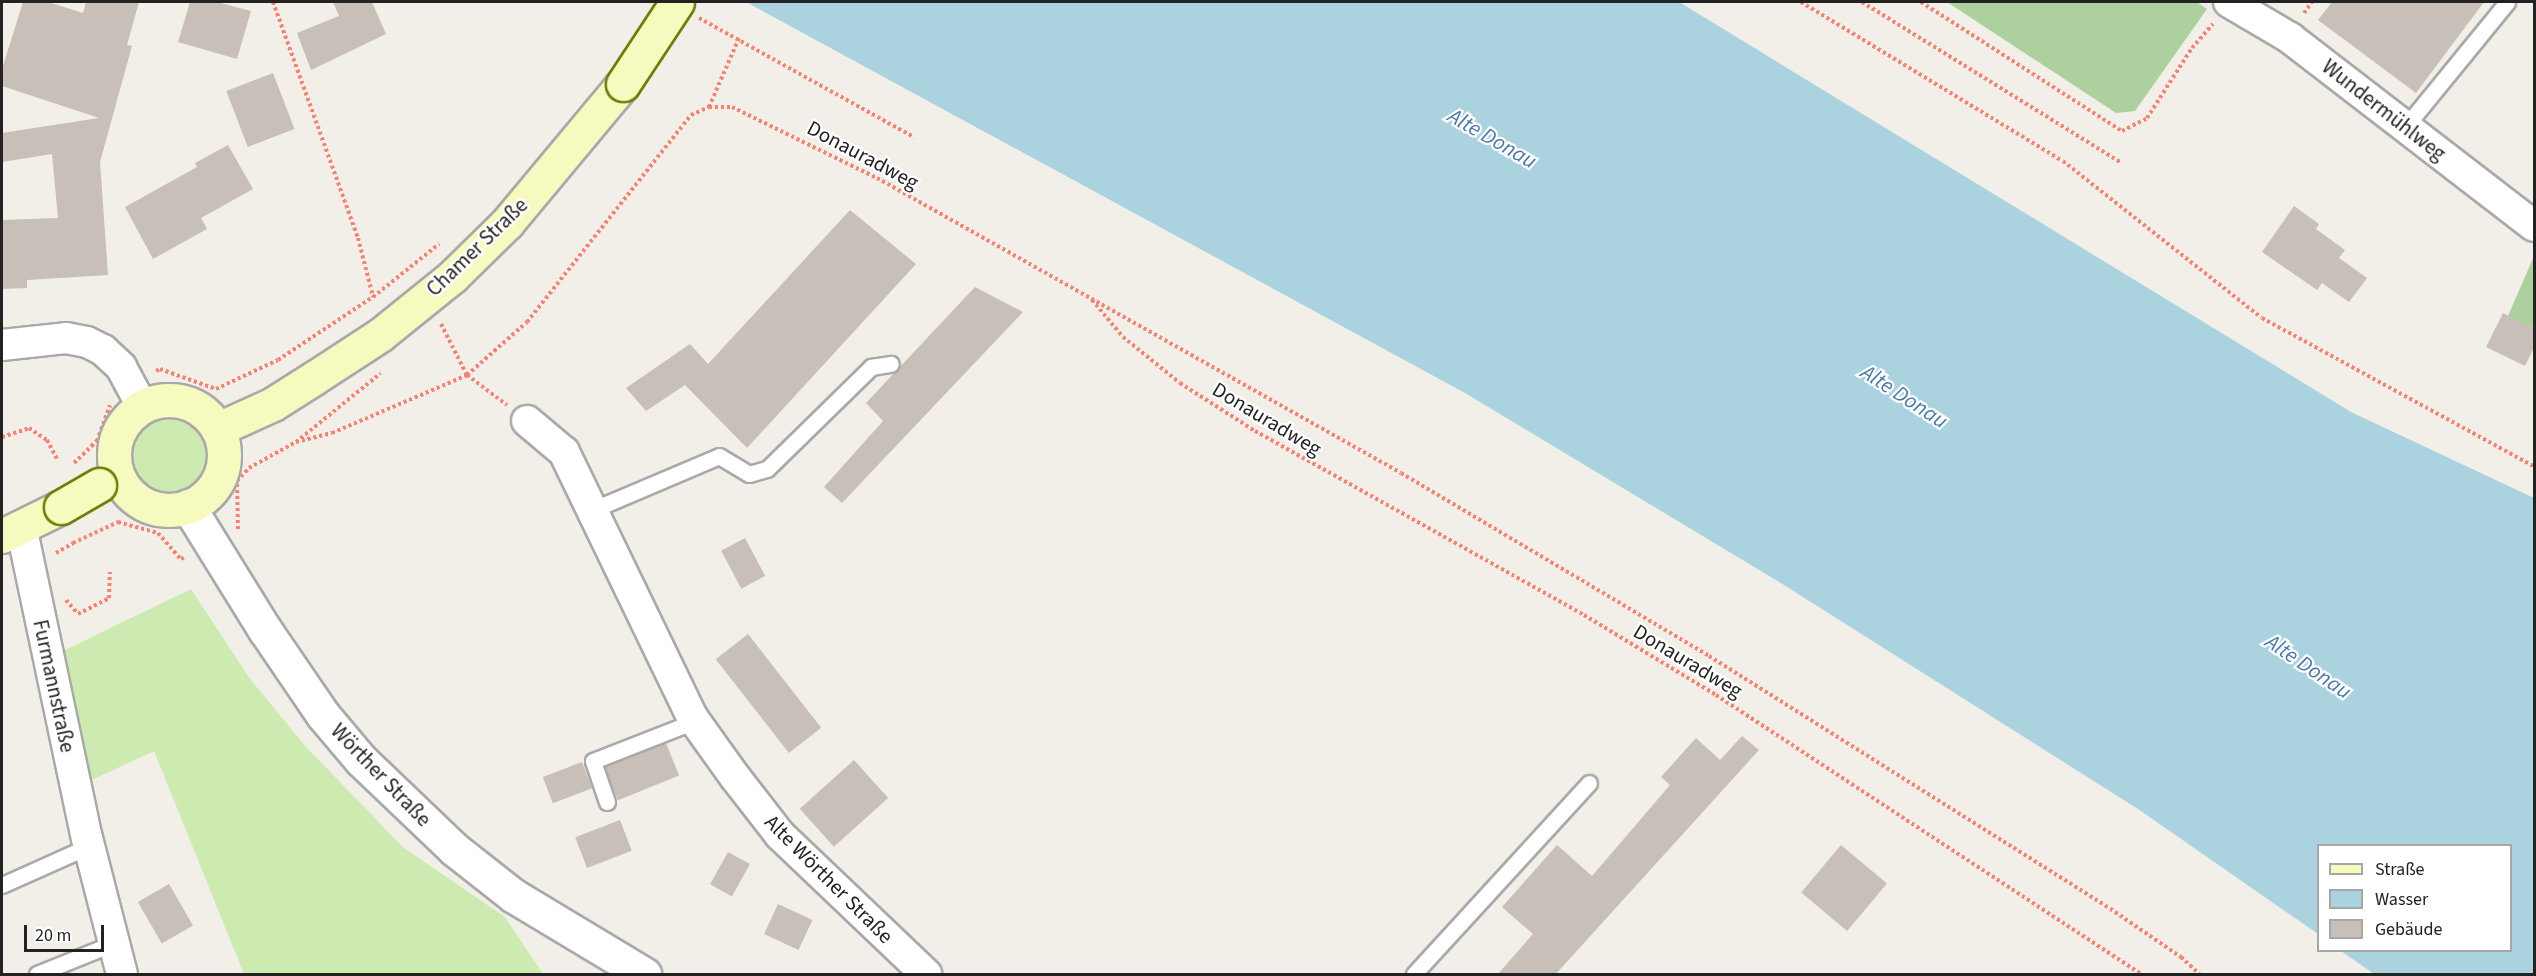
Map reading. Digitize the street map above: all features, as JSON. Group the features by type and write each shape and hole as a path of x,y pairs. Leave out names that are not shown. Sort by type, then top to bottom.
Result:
{"main road":[{"name":"Chamer Straße","path":"218,429 273,404 333,366 380,335 453,276 507,223 623,84 683,7"},
{"path":"136,394 193,405 218,429 224,447 223,466 216,483 204,497 188,507 154,508 139,501 108,480 114,444 129,416 136,394"},
{"path":"11,531 61,507 108,480"}],"street":[{"name":"Wundermühlweg","path":"2230,2 2290,38 2535,226"},
{"path":"2,345 66,338 87,342 103,350 136,394"},
{"name":"Alte Wörther Straße","path":"527,421 564,452 695,721 780,835 926,975"},
{"name":"Wörther Straße","path":"188,507 323,715 404,803 453,849 514,896 644,975"},
{"name":"Furmannstraße","path":"11,531 122,975"}],"lane":[{"path":"2406,126 2507,2"},
{"path":"592,510 719,456 749,474 767,469 871,367 891,364"},
{"path":"608,802 593,760 695,721"},
{"path":"1414,975 1589,783"},
{"path":"2,885 89,846"},
{"path":"37,975 114,944"}],"path":[{"path":"273,2 358,238 373,297"},
{"path":"1801,2 2063,161 2262,318 2535,466"},
{"path":"1862,2 2122,163"},
{"path":"1921,2 2122,131 2147,118 2192,48 2230,2"},
{"path":"683,7 914,137"},
{"path":"296,442 332,433 467,375 526,322 691,115 709,107 739,38"},
{"name":"Donauradweg","path":"709,107 732,107 753,115 877,178 1090,297 1122,338 1180,383 1255,431 1584,615 1716,695 2141,975"},
{"path":"70,467 97,441 108,417 111,393 136,394 160,369 216,389 278,360 373,297 448,237"},
{"path":"1090,297 1401,472 1709,656 2115,912 2181,957 2199,975"},
{"path":"432,331 441,324 467,375 527,421"},
{"path":"47,558 118,522 158,533 181,559 238,531 237,481 249,468 296,442 387,368"},
{"path":"2,437 29,428 47,440 58,461"},
{"path":"78,614 110,598 110,572"}],"green space":[{"path":"1947,2 2197,2 2207,9 2135,111 2116,113"},
{"path":"2534,256 2534,325 2532,328 2508,316"},
{"path":"169,416 184,419 197,428 206,441 209,456 206,471 197,484 184,493 169,496 154,493 141,484 132,471 129,456 132,441 141,428 154,419"},
{"path":"191,589 250,679 307,748 404,848 505,917 543,974 244,974 154,751 92,780 61,652"}],"water":[{"name":"Alte Donau","path":"746,2 1679,2 2351,412 2534,498 2534,974 2374,974 2342,952 2512,952 2512,844 2317,844 2317,933 2138,809 1784,585 1465,393"}],"building":[{"path":"23,2 48,2 83,13 86,2 139,2 127,45 132,46 100,162 108,275 27,280 27,288 2,289 2,220 58,218 52,154 2,162 2,133 99,118 2,86 2,69"},
{"path":"190,2 217,2 251,11 237,59 178,42"},
{"path":"333,2 372,2 386,34 311,70 297,33 339,16"},
{"path":"2332,2 2484,2 2416,93 2318,20"},
{"path":"273,73 295,129 248,147 226,91"},
{"path":"228,145 253,189 201,218 207,229 153,259 125,207 197,167 195,163"},
{"path":"2294,206 2319,224 2316,229 2345,250 2339,258 2367,278 2349,302 2322,283 2317,290 2262,252"},
{"path":"850,210 916,264 747,448 685,385 646,411 626,388 690,344 708,364"},
{"path":"975,287 1023,312 842,503 824,487 883,421 866,403"},
{"path":"2503,313 2535,329 2535,346 2525,366 2486,347"},
{"path":"745,538 765,576 741,589 721,551"},
{"path":"748,634 821,728 789,753 716,659"},
{"path":"1742,736 1759,750 1555,975 1497,975 1533,934 1502,907 1557,845 1592,876 1670,785 1661,777 1696,738 1720,760"},
{"path":"666,743 679,775 618,800 605,768"},
{"path":"854,760 888,798 834,847 800,809"},
{"path":"582,762 592,788 553,803 543,777"},
{"path":"620,820 632,851 587,868 575,837"},
{"path":"1841,845 1887,884 1847,931 1801,892"},
{"path":"728,852 750,864 732,896 710,884"},
{"path":"169,884 193,926 162,944 138,902"},
{"path":"778,904 812,920 798,950 764,934"}]}
